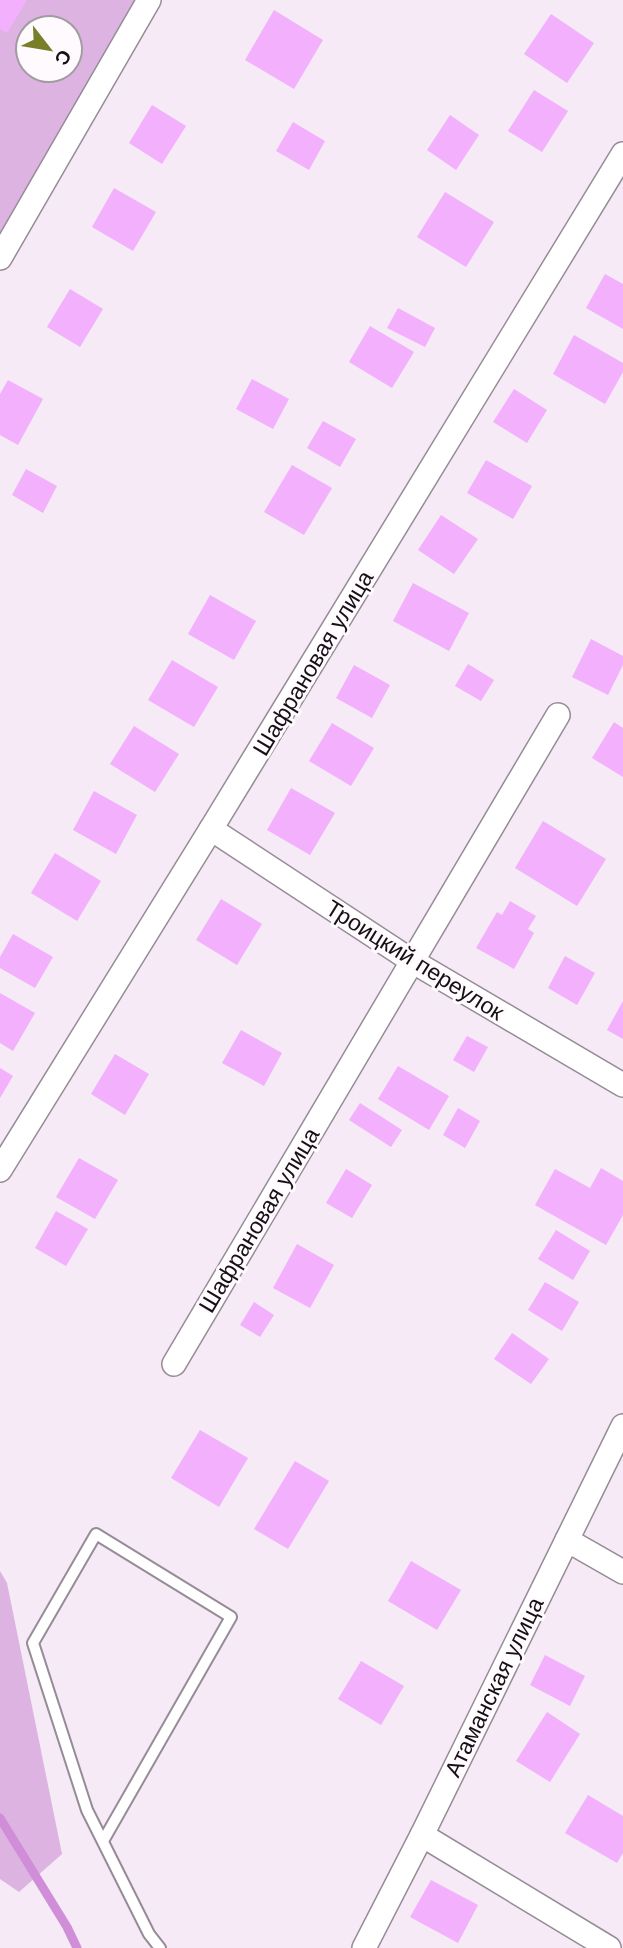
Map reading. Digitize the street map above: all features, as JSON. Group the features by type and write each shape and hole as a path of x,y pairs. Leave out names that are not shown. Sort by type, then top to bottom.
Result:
{"street":[{"path":"0,258 149,0"},
{"name":"Шафрановая улица","path":"0,1170 623,154"},
{"name":"Шафрановая улица","path":"174,1364 558,715"},
{"name":"Троицкий переулок","path":"211,829 412,961 623,1085"},
{"name":"Атаманская улица","path":"364,1948 623,1426"},
{"path":"567,1540 623,1572"},
{"path":"422,1835 609,1948"}],"lane":[{"path":"103,1841 231,1617 96,1534 33,1643 87,1810 149,1934 160,1948"}],"shaded area":[{"path":"0,0 145,0 0,246"},
{"path":"0,1571 7,1583 62,1854 19,1892 0,1879"}],"building":[{"path":"0,0 27,0 19,14 14,14 14,21 7,33 0,29"},
{"path":"274,10 323,40 294,89 245,60"},
{"path":"551,14 594,43 567,83 524,54"},
{"path":"534,90 568,111 542,152 508,131"},
{"path":"152,105 186,126 162,164 129,143"},
{"path":"450,115 479,135 456,170 427,150"},
{"path":"293,122 325,141 309,170 276,151"},
{"path":"114,188 156,212 133,251 92,227"},
{"path":"445,192 494,222 466,267 417,237"},
{"path":"605,274 623,284 623,329 586,308"},
{"path":"70,289 103,309 80,347 47,327"},
{"path":"398,308 435,328 425,347 387,328"},
{"path":"370,326 414,352 392,388 349,362"},
{"path":"574,335 623,363 623,372 605,404 553,374"},
{"path":"252,379 289,399 273,429 236,409"},
{"path":"8,380 43,399 18,445 0,435 0,394"},
{"path":"514,389 547,410 527,443 493,422"},
{"path":"323,421 356,439 340,467 307,448"},
{"path":"486,460 532,486 513,519 467,493"},
{"path":"292,465 332,488 304,535 264,512"},
{"path":"26,469 57,486 43,513 12,495"},
{"path":"441,515 478,539 454,574 418,550"},
{"path":"413,583 469,613 449,651 393,621"},
{"path":"210,595 256,621 234,660 188,634"},
{"path":"591,639 623,656 623,665 608,695 572,677"},
{"path":"172,660 218,687 194,727 148,700"},
{"path":"468,664 494,680 481,701 455,686"},
{"path":"354,665 390,685 372,718 336,698"},
{"path":"614,722 623,728 623,777 592,758"},
{"path":"332,723 374,748 351,786 309,761"},
{"path":"134,726 179,754 155,792 110,764"},
{"path":"291,788 335,813 310,855 267,830"},
{"path":"94,791 137,815 116,854 73,830"},
{"path":"543,821 606,859 577,906 515,868"},
{"path":"55,853 101,881 77,921 31,893"},
{"path":"221,899 262,924 237,965 196,940"},
{"path":"510,901 536,916 528,929 534,933 514,969 476,948 497,912 502,915"},
{"path":"13,934 53,957 35,988 0,968 0,957"},
{"path":"565,956 595,973 577,1005 548,988"},
{"path":"0,993 35,1013 13,1051 0,1043"},
{"path":"623,1001 623,1039 607,1030"},
{"path":"241,1030 282,1053 264,1086 222,1063"},
{"path":"467,1036 488,1047 474,1072 453,1060"},
{"path":"115,1054 149,1074 125,1115 91,1094"},
{"path":"398,1066 449,1096 429,1130 378,1099"},
{"path":"0,1068 13,1076 0,1098"},
{"path":"360,1103 402,1130 391,1147 349,1120"},
{"path":"458,1108 480,1121 465,1148 443,1135"},
{"path":"79,1158 118,1180 95,1219 56,1197"},
{"path":"601,1168 623,1181 623,1215 606,1245 535,1205 555,1169 590,1188"},
{"path":"346,1169 372,1185 352,1218 326,1203"},
{"path":"56,1211 88,1229 66,1266 35,1248"},
{"path":"556,1230 590,1251 573,1280 538,1259"},
{"path":"297,1244 334,1265 310,1308 273,1288"},
{"path":"545,1282 579,1302 562,1331 528,1310"},
{"path":"254,1302 274,1315 260,1337 240,1325"},
{"path":"512,1333 549,1359 531,1384 494,1359"},
{"path":"200,1430 248,1458 219,1507 171,1478"},
{"path":"295,1461 329,1481 288,1549 254,1529"},
{"path":"411,1561 461,1590 437,1630 388,1601"},
{"path":"545,1655 585,1676 570,1706 530,1685"},
{"path":"361,1661 404,1686 381,1725 338,1699"},
{"path":"547,1712 580,1734 550,1782 516,1761"},
{"path":"588,1795 623,1816 623,1853 617,1863 565,1833"},
{"path":"431,1880 478,1905 458,1943 410,1917"}],"waterway":[{"path":"0,1818 77,1948"}]}
